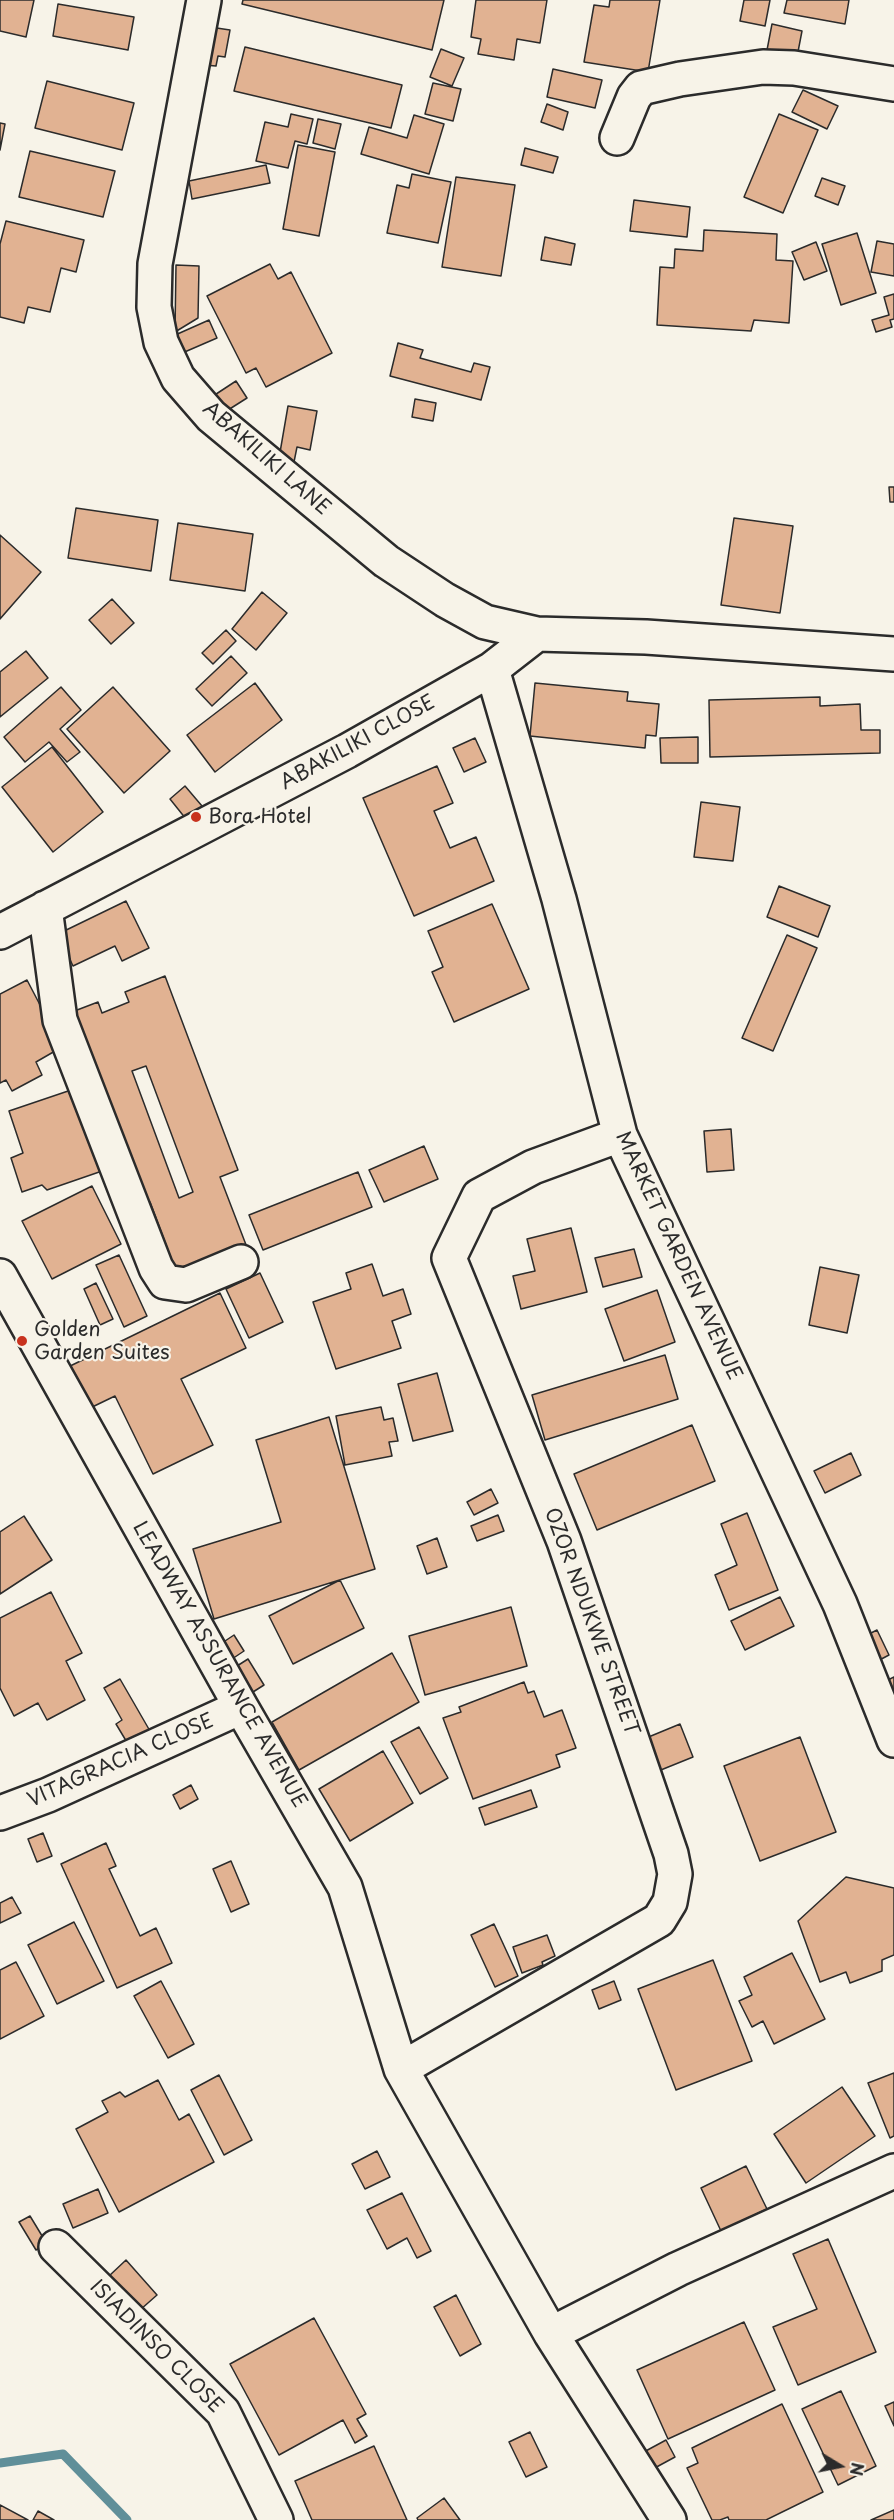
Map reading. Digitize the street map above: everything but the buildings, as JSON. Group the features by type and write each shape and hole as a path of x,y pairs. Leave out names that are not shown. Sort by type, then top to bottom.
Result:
{"street":[{"name":"ABAKILIKI LANE","path":"204,0 155,264 154,307 161,342 178,378 211,416 386,561 445,600 485,622 537,634 646,637 894,654"},
{"path":"616,138 634,97 641,88 680,79 763,67 894,84"},
{"path":"492,669 537,634"},
{"name":"ABAKILIKI CLOSE","path":"0,932 347,751 492,669"},
{"name":"MARKET GARDEN AVENUE","path":"492,669 559,899 620,1135 840,1604 894,1740"},
{"path":"45,908 60,1020 156,1268 165,1282 186,1285 241,1262"},
{"name":"OZOR NDUKWE STREET","path":"401,2069 659,1920 670,1902 675,1874 671,1854 647,1780 564,1542 449,1258 479,1196 533,1167 620,1135"},
{"name":"LEADWAY ASSURANCE AVENUE","path":"0,1276 241,1707 345,1887 401,2069 551,2334 669,2520"},
{"name":"VITAGRACIA CLOSE","path":"0,1813 48,1795 241,1707"},
{"path":"551,2334 678,2269 894,2171"},
{"name":"ISIADINSO CLOSE","path":"56,2247 223,2412 276,2520"}],"waterway":[{"path":"0,2463 63,2454 127,2520"}],"place":[{"name":"Bora Hotel","path":"196,817"},
{"name":"Golden Garden Suites","path":"22,1341"}]}
